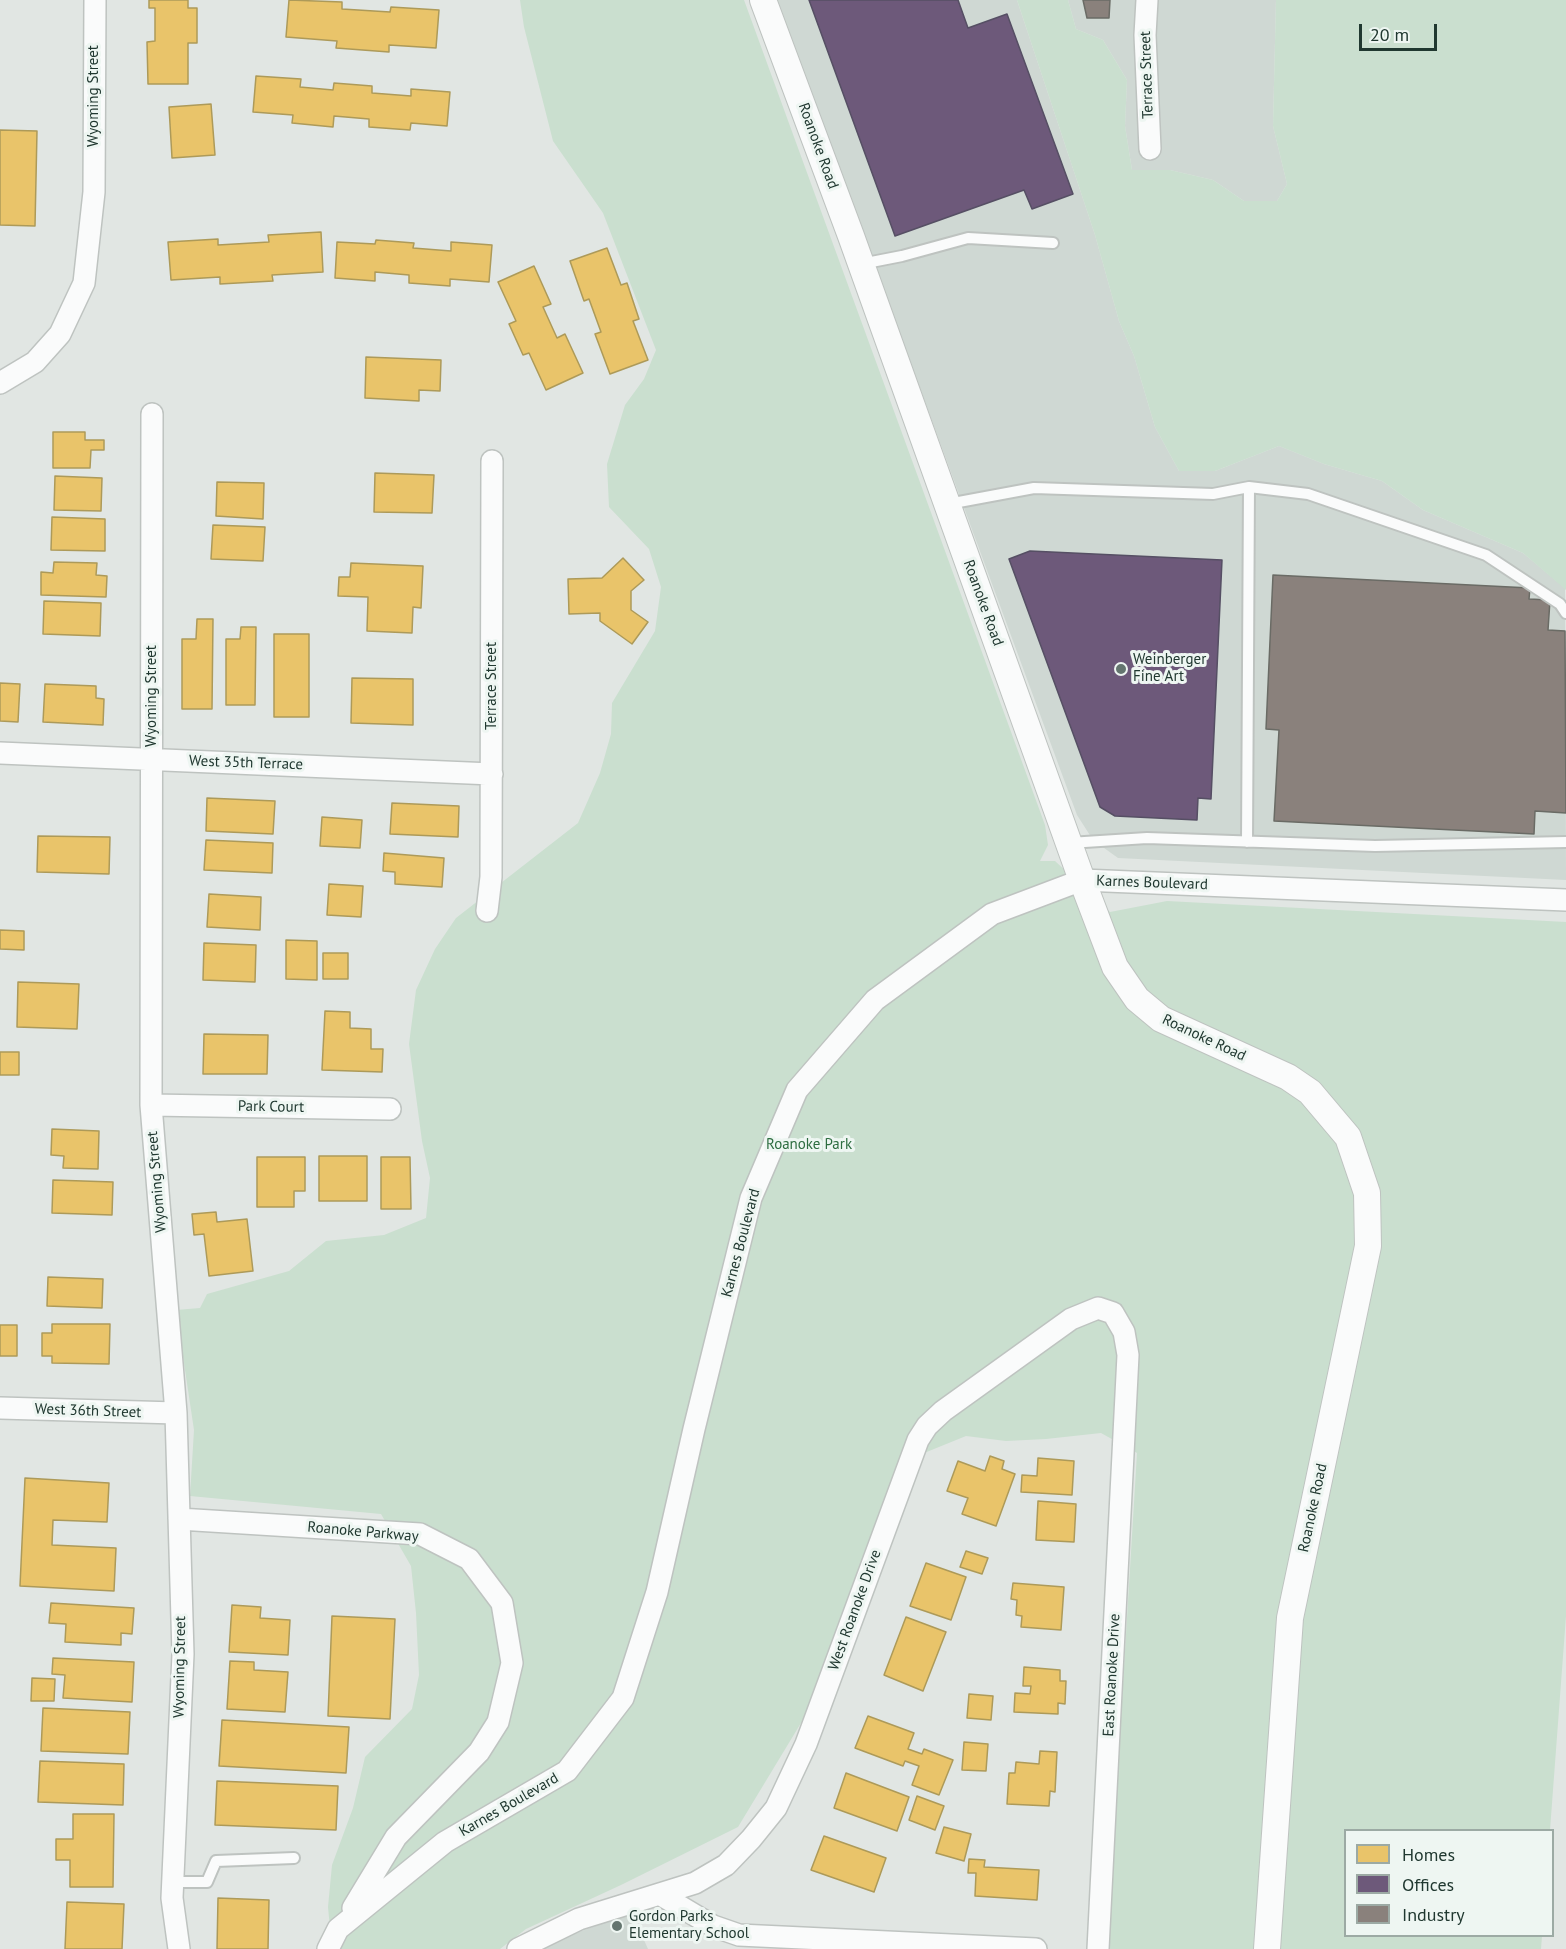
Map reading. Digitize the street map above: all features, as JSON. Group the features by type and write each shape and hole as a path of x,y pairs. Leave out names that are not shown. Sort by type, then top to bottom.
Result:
{"street":[{"name":"Wyoming Street","path":"0,383 35,362 60,334 84,283 94,192 95,0"},
{"name":"Roanoke Road","path":"763,0 1115,967 1137,999 1161,1019 1288,1077 1310,1092 1348,1137 1367,1193 1368,1246 1290,1618 1267,1949"},
{"name":"Terrace Street","path":"1147,0 1145,35 1150,149"},
{"name":"Wyoming Street","path":"152,414 151,1105 177,1413 183,1654 172,1898 179,1949"},
{"name":"Terrace Street","path":"487,911 491,877 492,461"},
{"name":"West 35th Terrace","path":"0,753 492,774"},
{"name":"Karnes Boulevard","path":"328,1949 338,1929 445,1842 567,1771 623,1698 657,1592 694,1429 751,1198 797,1090 875,1000 992,914 1082,880 1566,900"},
{"name":"Park Court","path":"151,1105 390,1109"},
{"name":"West Roanoke Drive","path":"518,1949 579,1919 694,1883 726,1865 776,1808 806,1744 918,1440 927,1426 1071,1319 1098,1308 1113,1313 1124,1332 1128,1355 1126,1402"},
{"name":"East Roanoke Drive","path":"1098,1949 1126,1402"},
{"name":"West 36th Street","path":"0,1408 177,1413"},
{"name":"Roanoke Parkway","path":"179,1519 420,1534 469,1559 502,1603 512,1663 498,1722 479,1752 396,1837 367,1888 338,1929"},
{"path":"661,1894 713,1926 739,1935 1036,1949"}],"lane":[{"path":"861,264 902,256 968,238 1053,243"},
{"path":"948,504 1034,488 1213,494 1249,487 1308,494 1486,555 1560,604 1566,613"},
{"path":"1247,842 1249,487"},
{"path":"1069,843 1147,838 1375,846 1566,842"},
{"path":"173,1882 207,1882 216,1860 294,1858"}],"shaded area":[{"path":"775,0 1017,0 1095,235 1119,321 1134,356 1155,427 1179,471 1215,471 1279,446 1324,464 1382,481 1423,510 1523,553 1565,588 1566,880 1118,858 1093,840 1077,815"},
{"path":"1068,0 1276,0 1273,126 1287,184 1277,201 1244,201 1213,180 1170,170 1132,170 1125,126 1127,80 1103,40 1076,29"},
{"name":"Gordon Parks Elementary School","path":"632,1913 648,1949 542,1949 562,1938"}],"green space":[{"name":"Roanoke Park","path":"520,0 744,0 1045,825 1048,845 1040,861 1055,861 1110,912 1167,901 1566,922 1566,1616 1550,1829 1344,1829 1344,1937 1542,1937 1541,1949 1107,1949 1137,1453 1101,1433 1006,1441 966,1436 902,1462 807,1713 738,1827 526,1929 500,1949 332,1949 328,1907 332,1865 353,1808 365,1757 412,1709 419,1675 411,1566 381,1514 190,1496 194,1430 176,1310 200,1308 207,1294 289,1271 326,1241 384,1235 426,1218 430,1178 422,1141 409,1044 416,990 435,949 456,918 578,823 600,773 611,734 612,703 655,631 661,587 649,549 609,507 607,464 625,405 644,379 656,350 603,213 553,141 524,27"},
{"path":"1017,0 1068,0 1076,29 1103,40 1127,80 1125,126 1132,170 1170,170 1213,180 1244,201 1277,201 1287,184 1273,126 1276,0 1566,0 1566,590 1523,553 1423,510 1382,481 1324,464 1279,446 1215,471 1179,471 1155,427 1134,356 1119,321 1095,235"}],"building: Homes":[{"path":"149,0 188,0 188,8 197,8 197,43 188,43 188,84 148,84 147,42 155,41 155,8 149,8"},
{"path":"289,0 342,2 342,9 390,12 391,7 439,10 436,48 389,45 389,52 336,48 337,41 286,37"},
{"path":"256,76 301,79 300,87 333,90 334,83 372,86 372,93 411,96 411,89 450,92 447,126 411,123 410,130 369,127 369,119 334,116 333,127 292,123 293,115 253,112"},
{"path":"211,104 215,155 172,158 169,107"},
{"path":"0,130 37,131 35,226 0,225"},
{"path":"321,232 323,272 272,275 273,281 220,284 220,277 171,280 168,242 218,239 218,245 269,242 268,235"},
{"path":"376,240 414,243 413,248 451,251 451,242 492,245 489,282 450,279 450,286 409,283 409,275 375,272 375,281 335,278 337,242 375,244"},
{"path":"607,248 621,285 627,283 639,319 633,321 648,360 610,374 595,334 601,332 589,299 584,301 570,261"},
{"path":"534,266 551,304 543,307 557,338 565,334 583,373 546,390 529,353 523,355 509,324 516,321 498,282"},
{"path":"366,357 441,360 440,391 419,390 419,401 365,398"},
{"path":"53,432 85,432 85,440 104,440 104,450 91,450 90,468 53,468"},
{"path":"375,473 434,475 432,513 374,512"},
{"path":"55,476 102,478 101,511 54,510"},
{"path":"217,482 264,483 263,519 216,516"},
{"path":"52,517 105,519 105,551 51,550"},
{"path":"213,525 265,527 263,561 211,559"},
{"path":"623,558 644,580 631,591 631,610 648,622 632,644 600,621 600,613 569,614 568,579 602,578"},
{"path":"54,562 97,563 96,575 107,576 106,597 41,595 41,572 53,573"},
{"path":"351,563 423,566 421,608 413,607 412,633 367,631 368,597 338,596 339,577 350,577"},
{"path":"44,601 101,603 100,636 43,634"},
{"path":"197,619 213,619 212,709 182,709 182,639 196,639"},
{"path":"241,627 256,627 255,705 226,705 226,639 240,639"},
{"path":"274,634 309,634 309,717 274,717"},
{"path":"352,678 413,679 413,725 351,723"},
{"path":"0,683 20,684 18,722 0,721"},
{"path":"45,684 96,686 96,698 104,699 103,725 43,722"},
{"path":"207,798 275,801 273,834 206,831"},
{"path":"392,803 459,806 458,837 390,834"},
{"path":"322,817 362,820 360,848 320,846"},
{"path":"38,836 110,837 109,874 37,872"},
{"path":"206,840 273,843 272,873 204,870"},
{"path":"384,853 444,858 442,887 395,884 395,872 383,871"},
{"path":"329,884 363,886 361,917 327,915"},
{"path":"209,894 261,897 260,930 207,927"},
{"path":"0,930 24,931 24,950 0,949"},
{"path":"286,940 317,941 317,980 286,979"},
{"path":"204,943 256,945 255,982 203,980"},
{"path":"323,953 348,953 348,979 323,979"},
{"path":"18,982 79,984 77,1029 17,1027"},
{"path":"325,1011 350,1012 350,1028 371,1029 371,1049 383,1049 382,1072 322,1070"},
{"path":"204,1034 268,1035 267,1074 203,1074"},
{"path":"0,1052 19,1052 19,1075 0,1075"},
{"path":"52,1129 99,1131 98,1169 63,1168 64,1156 51,1155"},
{"path":"319,1156 367,1156 367,1201 319,1201"},
{"path":"257,1157 305,1157 305,1191 294,1191 294,1207 257,1207"},
{"path":"381,1157 410,1157 411,1209 381,1209"},
{"path":"53,1180 113,1182 112,1215 52,1213"},
{"path":"216,1212 217,1222 247,1219 253,1271 209,1276 204,1234 194,1235 192,1214"},
{"path":"48,1277 103,1279 102,1308 47,1306"},
{"path":"52,1324 110,1324 109,1364 52,1363 52,1356 42,1356 42,1333 52,1333"},
{"path":"0,1325 17,1325 17,1356 0,1356"},
{"path":"990,1456 1004,1461 1002,1469 1015,1474 996,1526 962,1514 968,1498 947,1491 958,1461 985,1471"},
{"path":"1038,1458 1074,1461 1072,1495 1021,1492 1022,1475 1037,1476"},
{"path":"25,1478 109,1483 107,1522 53,1520 52,1545 116,1548 114,1591 20,1586"},
{"path":"1038,1501 1076,1504 1074,1542 1036,1540"},
{"path":"966,1551 988,1558 982,1574 960,1567"},
{"path":"926,1563 966,1577 951,1620 910,1606"},
{"path":"1013,1583 1064,1587 1061,1630 1021,1627 1022,1616 1016,1615 1017,1600 1011,1599"},
{"path":"51,1603 134,1608 132,1634 121,1633 121,1645 65,1642 66,1624 49,1623"},
{"path":"232,1605 261,1607 260,1618 290,1620 288,1655 229,1652"},
{"path":"332,1616 395,1619 390,1719 328,1716"},
{"path":"906,1617 946,1632 923,1691 884,1675"},
{"path":"53,1658 134,1662 132,1702 63,1698 65,1675 52,1674"},
{"path":"230,1661 254,1662 254,1670 288,1672 285,1712 227,1709"},
{"path":"1024,1667 1060,1670 1060,1681 1066,1681 1065,1704 1058,1703 1058,1714 1014,1712 1015,1693 1030,1694 1031,1686 1023,1686"},
{"path":"32,1678 55,1679 54,1701 31,1701"},
{"path":"969,1694 993,1696 991,1720 967,1718"},
{"path":"43,1708 130,1712 128,1754 41,1751"},
{"path":"868,1716 914,1733 908,1749 922,1754 924,1749 953,1760 939,1795 912,1785 919,1766 905,1761 903,1766 855,1748"},
{"path":"222,1720 349,1727 346,1773 219,1766"},
{"path":"964,1742 988,1744 986,1771 962,1770"},
{"path":"1040,1751 1057,1752 1055,1792 1050,1791 1049,1806 1007,1804 1009,1773 1015,1773 1016,1762 1039,1764"},
{"path":"40,1761 124,1764 123,1805 38,1802"},
{"path":"846,1773 909,1797 897,1831 834,1808"},
{"path":"217,1781 338,1786 336,1830 215,1825"},
{"path":"917,1796 944,1806 935,1830 909,1820"},
{"path":"73,1814 114,1814 113,1887 70,1887 70,1860 56,1860 56,1839 73,1839"},
{"path":"944,1827 971,1834 964,1861 936,1853"},
{"path":"824,1836 886,1858 874,1892 811,1870"},
{"path":"969,1859 985,1860 984,1867 1039,1870 1037,1900 975,1896 976,1873 968,1873"},
{"path":"218,1898 269,1900 268,1949 217,1949"},
{"path":"67,1902 124,1904 122,1949 65,1949"}],"building: Offices":[{"path":"809,0 958,0 968,28 1007,14 1073,194 1032,209 1024,190 895,236"},
{"path":"1030,551 1222,560 1211,799 1198,798 1197,820 1115,816 1100,807 1009,559"}],"building: Industry":[{"path":"1083,0 1110,0 1109,18 1087,18"},
{"path":"1273,575 1530,588 1529,599 1550,600 1548,630 1565,631 1566,813 1535,811 1534,834 1274,821 1279,730 1266,729"}],"place":[{"name":"Weinberger Fine Art","path":"1121,669"},
{"name":"Gordon Parks Elementary School","path":"617,1926"}]}
